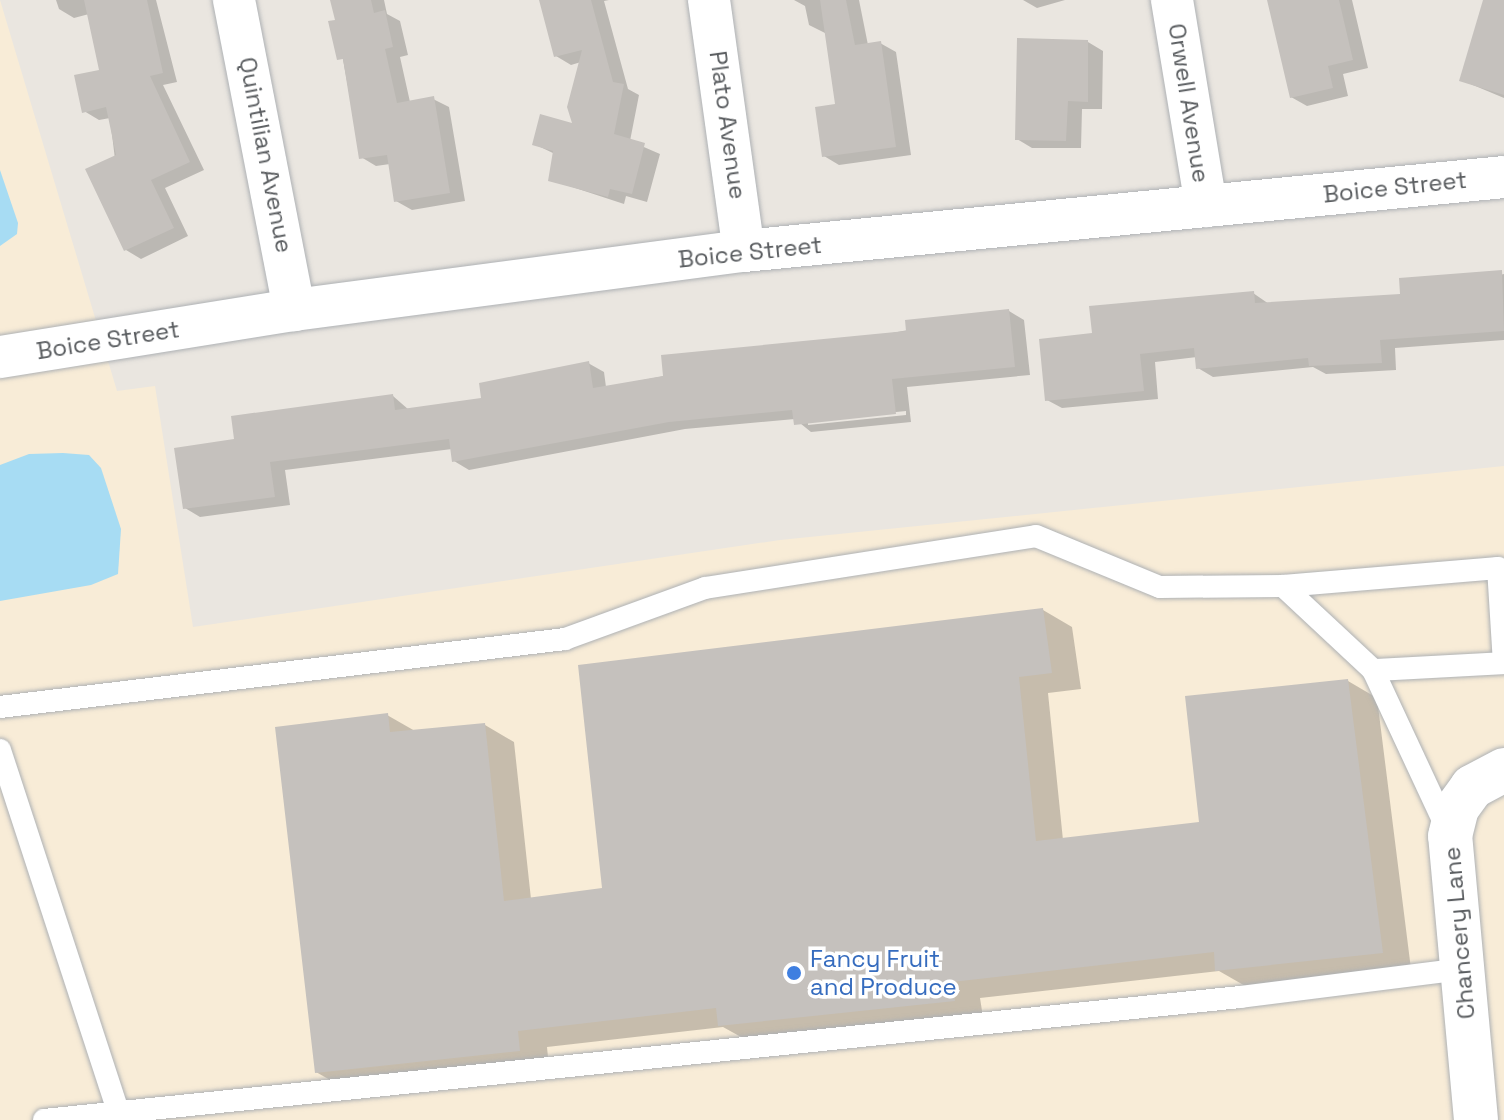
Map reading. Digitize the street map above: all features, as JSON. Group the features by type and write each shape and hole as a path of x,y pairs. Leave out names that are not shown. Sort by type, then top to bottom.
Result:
{"street":[{"name":"Quintilian Avenue","path":"234,0 294,310"},
{"name":"Plato Avenue","path":"709,0 744,251"},
{"name":"Orwell Avenue","path":"1172,0 1206,206"},
{"name":"Boice Street","path":"0,357 294,310 744,251 1504,177"},
{"name":"Chancery Lane","path":"1476,1120 1450,836 1457,808 1472,787 1504,770"}],"lane":[{"path":"0,707 565,639 705,588 1036,536 1160,587 1283,586 1498,568 1504,663 1373,670"},
{"path":"1283,586 1373,670 1450,836"},
{"path":"0,750 118,1112"},
{"path":"44,1120 1225,999 1462,969"}],"shaded area":[{"path":"0,0 117,391 155,386 193,627 780,540 1504,466 1504,1120 0,1120"}],"water":[{"path":"0,170 18,223 17,234 0,246"},
{"path":"29,454 89,455 101,468 121,529 118,574 91,585 0,601 0,465"}],"building":[{"path":"84,0 147,0 163,73 150,76 190,162 151,180 174,228 124,251 85,169 116,155 106,107 82,113 74,75 99,70"},
{"path":"330,0 371,0 374,13 385,10 393,47 385,49 397,103 434,96 450,193 394,202 387,155 359,159 343,59 337,60 328,21 335,20"},
{"path":"539,0 591,0 613,82 624,84 614,134 645,143 632,194 610,189 608,197 548,181 553,151 532,145 540,114 572,123 567,107 582,50 554,57"},
{"path":"820,0 846,0 855,45 881,41 896,147 822,157 815,107 835,104"},
{"path":"1267,0 1339,0 1353,60 1328,66 1333,88 1290,98"},
{"path":"1483,0 1504,0 1504,95 1459,81"},
{"path":"1017,38 1088,40 1088,102 1068,101 1066,141 1015,140"},
{"path":"1502,270 1504,331 1380,340 1382,363 1309,366 1308,358 1196,369 1194,348 1140,354 1144,391 1045,401 1039,339 1092,333 1089,306 1254,291 1255,303 1400,294 1399,278"},
{"path":"1009,309 1015,367 892,379 896,414 794,425 792,410 669,422 452,462 449,439 270,462 275,497 183,509 174,448 234,439 231,416 393,394 395,410 481,398 479,383 589,361 593,388 663,376 661,355 906,331 905,320"},
{"path":"1043,608 1052,673 1019,677 1036,841 1199,822 1185,696 1348,679 1383,953 1215,971 1214,952 952,982 955,1001 718,1026 716,1008 518,1031 520,1051 315,1073 275,727 388,713 390,732 485,723 504,901 602,888 578,665"}],"place":[{"name":"Fancy Fruit and Produce","path":"794,973"}]}
